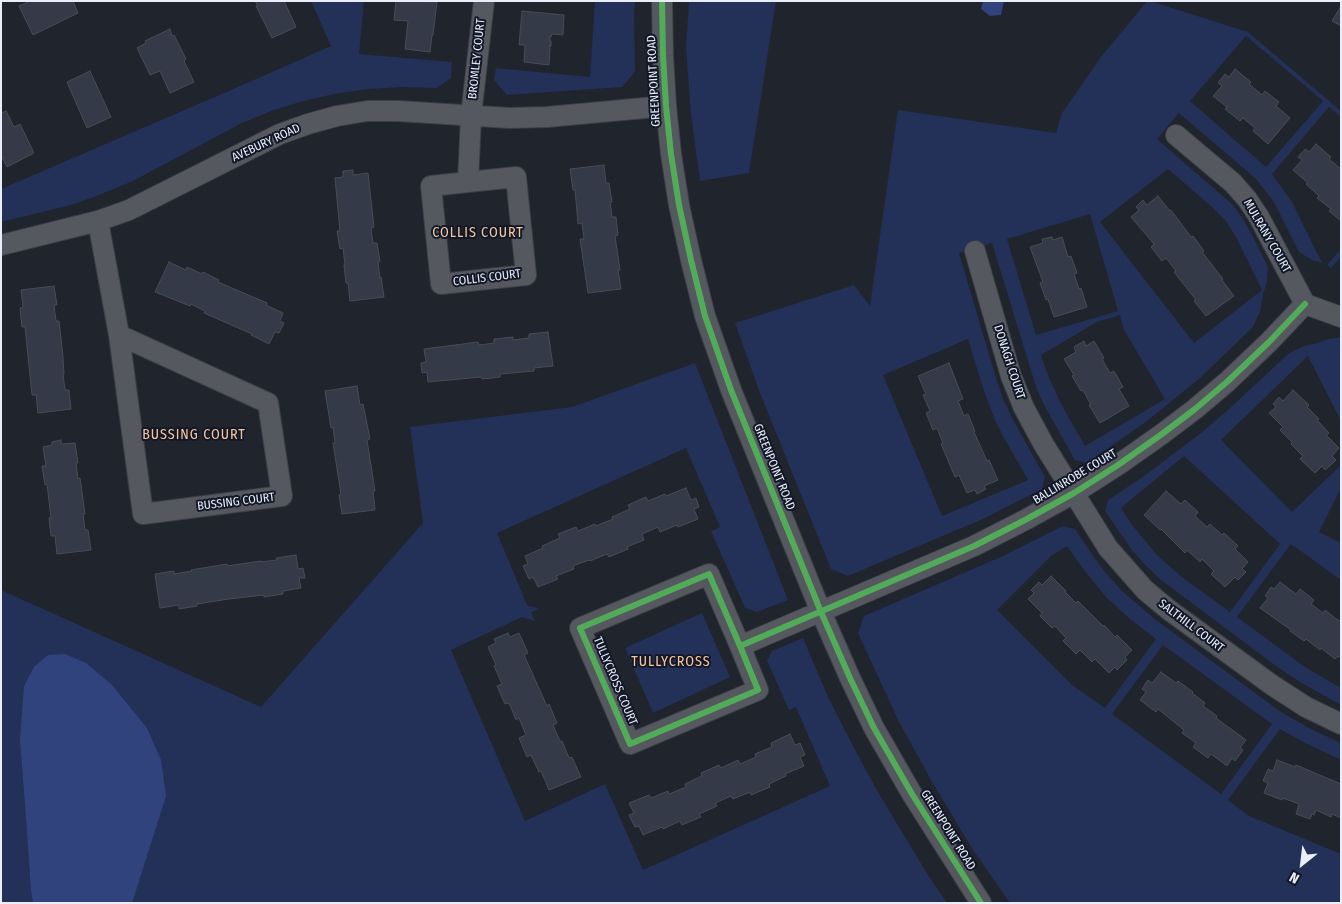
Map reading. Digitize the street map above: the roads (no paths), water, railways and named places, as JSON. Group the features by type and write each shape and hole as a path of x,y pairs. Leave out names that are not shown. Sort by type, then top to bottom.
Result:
{"street":[{"name":"BROMLEY COURT","path":"471,116 484,1"},
{"name":"GREENPOINT ROAD","path":"662,1 666,106 678,205 705,316 731,390 821,612 874,728 917,802 981,903"},
{"name":"AVEBURY ROAD","path":"1,245 98,221 129,210 280,134 337,116 367,111 509,118 547,117 666,106"},
{"path":"468,182 471,116"},
{"name":"MULRANY COURT","path":"1176,135 1233,183 1247,199 1259,217 1304,304"},
{"name":"COLLIS COURT","path":"516,177 526,275 441,284 431,186 468,182 516,177"},
{"name":"BUSSING COURT","path":"98,221 119,335 143,514 282,496 268,403 119,335"},
{"name":"DONAGH COURT","path":"974,251 1011,376 1024,408 1074,493"},
{"path":"1304,304 1341,317"},
{"name":"BALLINROBE COURT","path":"821,612 974,546 1074,493 1118,465 1195,409 1228,381 1269,342 1304,304"},
{"name":"SALTHILL COURT","path":"1074,493 1108,548 1145,590 1272,685 1306,706 1341,724"},
{"name":"TULLYCROSS COURT","path":"709,574 740,646 758,690 630,744 580,628 709,574"},
{"path":"740,646 821,612"}],"district":[{"name":"COLLIS COURT","path":"478,233"},
{"name":"BUSSING COURT","path":"194,435"},
{"name":"TULLYCROSS","path":"671,662"}]}
